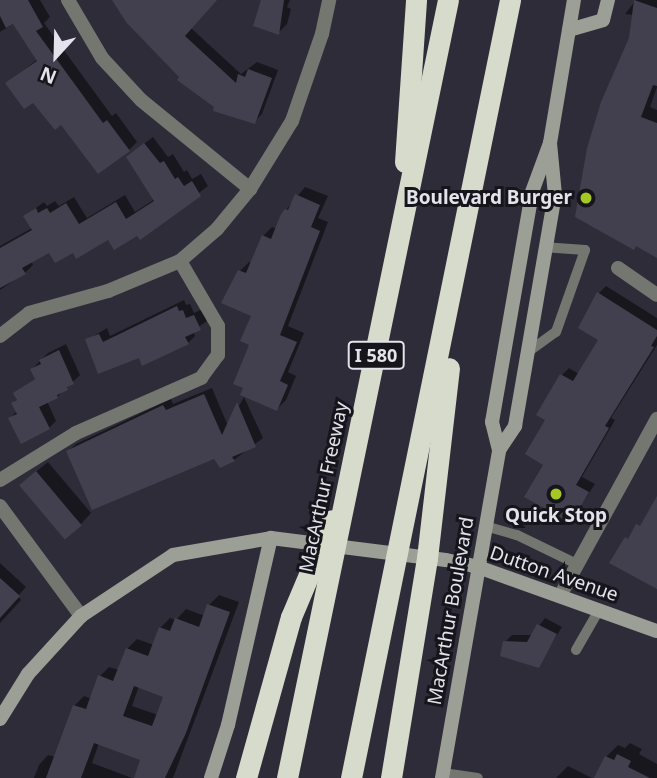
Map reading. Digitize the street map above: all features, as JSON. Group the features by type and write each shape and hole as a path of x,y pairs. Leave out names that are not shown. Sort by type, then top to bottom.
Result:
{"highway":[{"path":"402,230 416,0"},
{"name":"MacArthur Freeway","path":"288,778 448,0"},
{"path":"351,778 510,0"},
{"path":"391,778 435,498 462,245"},
{"path":"246,778 283,642 300,591 350,480"}],"main road":[{"name":"MacArthur Boulevard","path":"499,450 492,422 531,192 550,143 574,0"},
{"path":"569,30 603,20 608,0"},
{"name":"MacArthur Boulevard","path":"442,775 499,450 515,426 555,195 550,143"},
{"path":"211,778 228,725 271,538"},
{"name":"Dutton Avenue","path":"0,719 28,674 81,616 173,555 271,538 331,543 478,568 657,631"}],"street":[{"path":"68,0 102,58 134,92 250,189"},
{"path":"0,336 29,313 108,291 180,261 217,229 250,189 292,121 322,34 330,0"},
{"path":"0,480 76,433 201,378 218,355 218,326 180,261"},
{"path":"618,268 657,295"},
{"path":"560,596 657,419"},
{"path":"0,506 81,616"}],"lane":[{"path":"528,352 556,332 585,250 546,247"},
{"path":"485,526 517,535 578,564"},
{"path":"576,650 599,610"},
{"path":"442,775 478,778"}],"building":[{"path":"0,0 28,0 43,27 36,31 103,123 107,120 130,151 98,174 61,125 55,130 33,103 24,109 5,83 37,61 13,24 6,28 0,16"},
{"path":"112,0 217,0 185,36 236,83 238,74 245,77 248,69 272,78 255,124 213,111 214,107 177,80 179,77 126,22"},
{"path":"261,0 284,0 279,35 253,26"},
{"path":"634,0 657,8 657,86 653,85 641,117 657,123 657,258 636,246 634,250 575,217 587,148 601,102 629,38"},
{"path":"144,143 160,163 164,161 175,179 178,177 184,186 192,181 201,196 140,240 137,236 114,250 108,240 76,259 73,253 55,263 49,253 22,268 26,274 0,288 0,248 32,230 23,216 36,208 38,213 47,208 50,213 66,203 79,224 116,202 126,219 154,201 126,157"},
{"path":"295,194 320,205 311,227 320,231 280,335 297,342 280,381 288,385 277,411 240,395 243,388 233,384 249,345 240,341 251,316 221,303 238,270 246,273 262,235 271,239 281,214 285,209 288,210"},
{"path":"597,292 657,330 657,336 651,346 654,347 605,426 609,428 576,485 589,492 571,523 524,497 543,465 525,454 545,420 536,415 560,374 573,381 598,340 578,328"},
{"path":"177,306 179,311 183,310 186,318 194,315 201,330 185,337 189,344 142,366 139,358 98,374 85,339 99,334 103,342"},
{"path":"59,350 74,384 57,395 58,398 39,407 50,429 21,444 8,418 17,414 11,403 17,400 13,393 35,379 30,369 41,364 39,360"},
{"path":"204,394 222,435 237,402 256,447 232,457 235,461 220,468 214,459 92,510 66,451 163,405 166,410"},
{"path":"36,471 82,525 65,540 19,485"},
{"path":"657,496 657,589 609,563 625,537 628,539 636,524 640,526"},
{"path":"0,578 20,596 0,618"},
{"path":"207,604 230,612 186,733 165,778 134,778 140,760 94,743 81,778 46,778 73,705 86,709 98,675 113,681 126,648 148,656 159,627 170,631 175,618 199,627","holes":["134,686 163,697 152,726 123,716"]},
{"path":"537,624 557,634 539,668 500,656 503,641 527,642"},
{"path":"617,754 631,761 628,767 650,778 594,778 605,756 614,760"}],"place":[{"name":"Boulevard Burger","path":"586,198"},
{"name":"Quick Stop","path":"556,494"}]}
